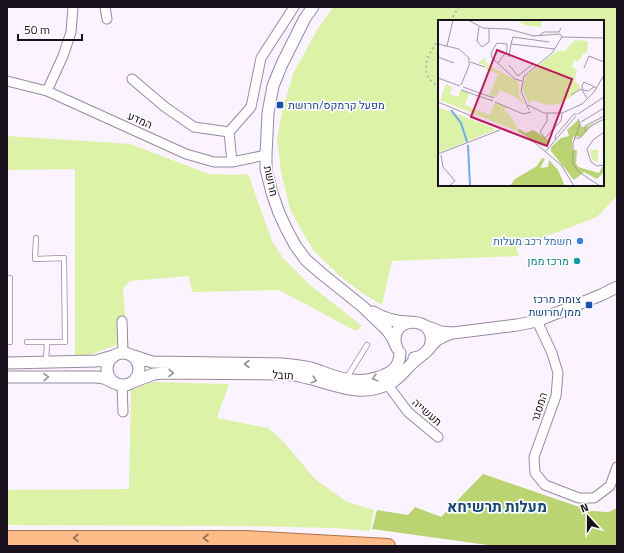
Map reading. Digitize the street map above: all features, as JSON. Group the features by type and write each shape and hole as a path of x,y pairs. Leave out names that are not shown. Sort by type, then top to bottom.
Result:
{"highway":[{"path":"7,538 244,538 388,546"}],"street":[{"path":"47,91 63,56 71,32 73,7"},
{"path":"105,7 108,19"},
{"path":"232,162 229,132 251,107 261,58 294,7"},
{"name":"חרושת","path":"313,7 305,18 282,64 273,86 268,113 266,155 266,169 272,193 287,230 295,245 306,260 362,306 387,330 399,350"},
{"path":"132,79 166,107 194,127 229,132"},
{"name":"המדע","path":"7,81 47,91 186,154 214,162 232,162 266,155"},
{"path":"453,333 436,341 425,352 416,358 405,356 399,350 395,342 395,337 400,327 410,322 420,323 441,332 453,333 496,328 537,321 617,287"},
{"name":"חרושת","path":"362,306 391,321 410,322"},
{"path":"118,354 122,321"},
{"name":"המסגר","path":"537,321 552,353 558,373 556,396 534,457 534,473 545,485 579,498 594,498 610,486 617,467"},
{"path":"425,326 432,339 431,344 425,352"},
{"name":"תובל","path":"134,356 152,362 283,364 298,366 346,379 363,380 373,379 383,375 397,366 399,350"},
{"name":"תובל","path":"133,382 154,374 164,373 275,374 297,375 351,390 364,390 376,388 395,380 425,352"},
{"path":"7,362 96,361 118,354 127,353 134,356 139,366 137,377 130,384 118,384 104,378 97,377 7,377"},
{"path":"118,354 109,359 106,369 107,375 110,379 118,384 123,412"},
{"name":"תעשייה","path":"387,384 408,412 438,437"}],"lane":[{"path":"27,342 65,342 64,258 35,259 36,238"},
{"path":"7,342 10,342 10,278"},
{"path":"46,362 47,342"},
{"path":"346,379 367,345"}],"path":[{"path":"451,20 459,7"},
{"path":"438,40 429,54 425,66 431,81 438,86"}],"green space":[{"path":"333,7 617,7 617,196 597,217 516,248 519,256 392,261 382,305 362,293 342,278 314,251 290,209 281,172 277,139 282,112 293,74 317,30"},
{"path":"7,136 130,144 209,174 248,174 272,241 283,258 310,285 362,326 356,331 279,290 192,292 189,276 130,281 123,288 127,343 116,345 90,355 75,356 75,169 7,170"},
{"path":"153,382 229,384 217,418 268,428 282,440 315,479 347,502 374,510 370,531 336,528 248,526 7,525 7,490 129,489 131,390"},
{"path":"483,474 591,511 609,512 617,508 617,546 495,546 372,529 377,510 408,515 415,507 441,517"}],"place":[{"name":"מפעל קרמקס/חרושת","path":"280,105"},
{"name":"חשמל רכב מעלות","path":"580,241"},
{"name":"מרכז ממן","path":"577,261"},
{"name":"צומת מרכז ממן/חרושת","path":"589,305"}],"district":[{"name":"מעלות תרשיחא","path":"497,507"}]}
